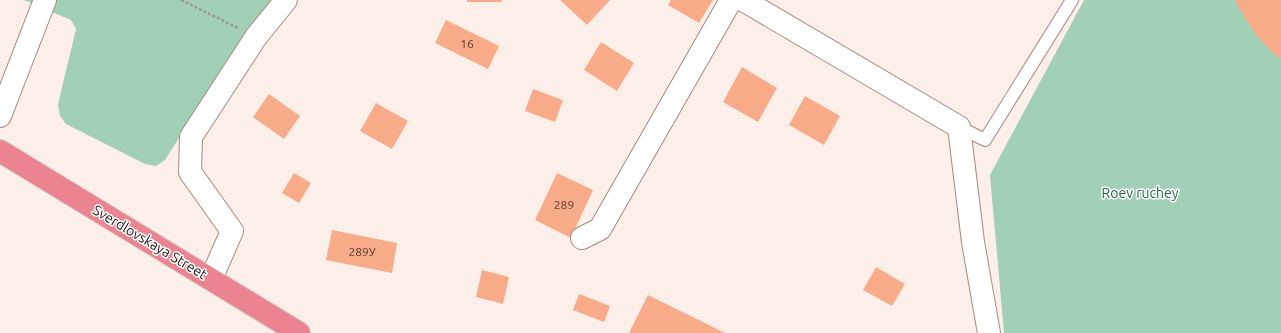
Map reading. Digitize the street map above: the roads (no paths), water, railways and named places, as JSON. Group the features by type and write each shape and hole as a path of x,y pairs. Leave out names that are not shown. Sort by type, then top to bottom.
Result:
{"highway":[{"name":"Sverdlovskaya Street","path":"0,151 211,279 295,332"}],"street":[{"path":"0,116 45,0"},
{"path":"211,279 232,231 190,172 190,137 256,37 286,0"},
{"path":"582,238 600,229 731,0"},
{"path":"743,0 959,127 973,242 989,333"}],"lane":[{"path":"959,127 985,140 1072,0"}],"park label":[{"name":"Roev ruchey","path":"1140,193"}]}
